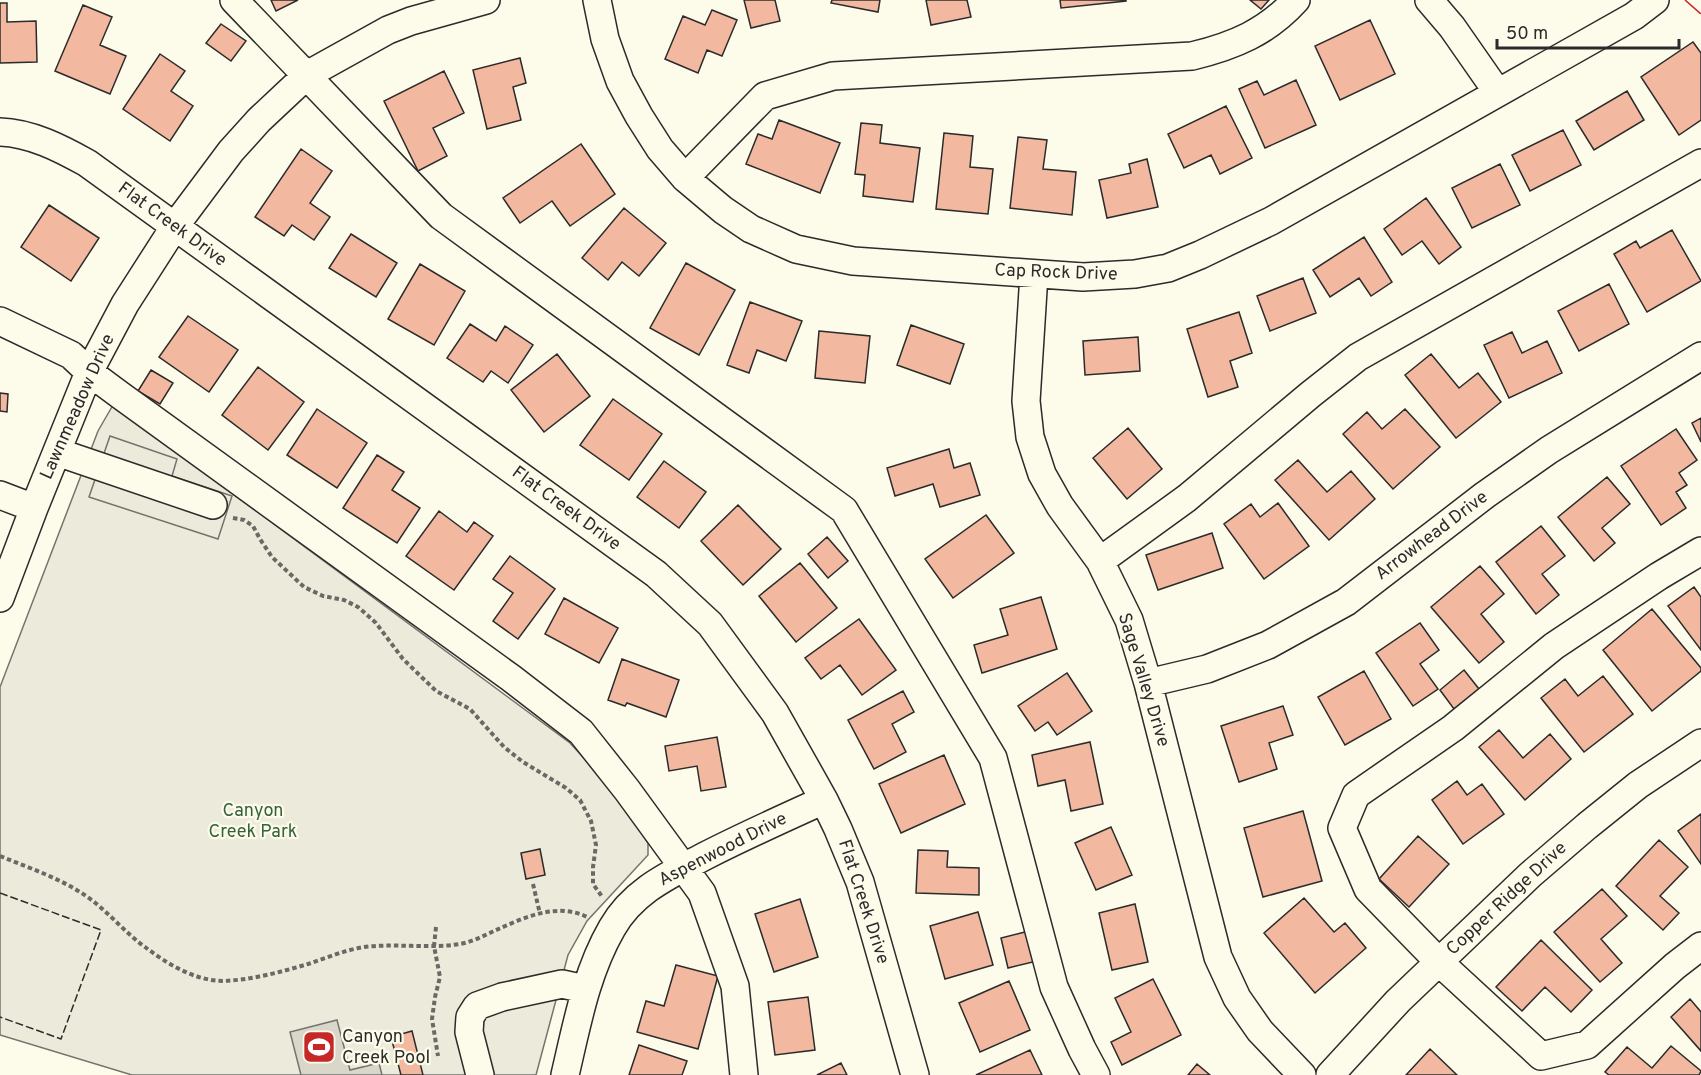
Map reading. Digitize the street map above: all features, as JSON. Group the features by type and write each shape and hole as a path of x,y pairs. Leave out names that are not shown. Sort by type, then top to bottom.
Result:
{"street":[{"path":"234,0 441,216 844,510 993,758 1054,987 1096,1075"},
{"name":"Lawnmeadow Drive","path":"0,598 89,372 125,304 175,226 238,143 307,75 388,30 411,21 486,0"},
{"name":"Cap Rock Drive","path":"597,0 606,39 620,81 660,148 684,178 723,210 752,229 796,249 853,261 1083,277 1135,274 1168,268 1271,221 1634,16 1655,0"},
{"path":"684,178 765,96 788,89 833,76 1192,56 1244,40 1276,20 1296,0"},
{"path":"1429,0 1452,27 1498,93"},
{"name":"Flat Creek Drive","path":"0,132 28,136 87,164 656,574 710,624 775,713 838,828 860,882 915,1075"},
{"path":"1100,561 1187,498 1358,357 1701,163"},
{"name":"Sage Valley Drive","path":"1034,274 1026,401 1030,437 1042,474 1060,506 1100,561 1129,621 1148,683 1218,957 1237,998 1260,1031 1302,1075"},
{"path":"0,321 66,352 89,372 511,678 581,732 627,790 702,893 735,986 744,1075"},
{"name":"Arrowhead Drive","path":"1148,683 1207,669 1268,645 1346,602 1485,495 1549,450 1701,356"},
{"path":"57,452 220,511"},
{"path":"0,495 34,508"},
{"path":"1701,551 1554,646 1453,728 1356,795 1342,828 1368,889 1438,962 1541,1056 1587,1045 1675,966 1701,946"},
{"name":"Copper Ridge Drive","path":"1330,1075 1398,1001 1530,874 1638,785 1701,743"},
{"name":"Aspenwood Drive","path":"565,1075 585,988 597,957 613,926 632,902 649,887 673,872 824,800"},
{"path":"480,1075 469,1032 470,1017 477,1006 502,997 562,984 585,988"}],"path":[{"path":"220,511 253,526 272,556 304,587 323,596 344,600 358,608 376,623 402,659 436,691 470,709 504,747 523,762 566,788 580,800 591,821 596,845 593,867 594,885 606,901"},
{"path":"0,856 66,884 86,896 144,947 179,969 221,981 275,973 364,948 461,944 540,914 565,910 592,920"},
{"path":"533,884 540,914"},
{"path":"436,927 434,946 440,977 432,1019 438,1056"}],"green space":[{"name":"Canyon Creek Park","path":"113,405 570,743 618,795 648,843 648,855 587,921 568,955 536,1075 132,1075 0,1035 0,687 98,431"}],"shaded area":[{"path":"110,436 177,459 172,476 232,496 218,539 89,497"},
{"name":"Canyon Creek Pool","path":"337,1020 350,1070 379,1063 382,1075 301,1075 290,1032"}],"building":[{"path":"271,0 298,0 276,11"},
{"path":"744,0 775,0 780,21 751,28"},
{"path":"832,0 880,0 878,12 831,3"},
{"path":"926,0 967,0 971,17 931,25"},
{"path":"1060,0 1126,0 1126,1 1061,8"},
{"path":"1250,0 1269,0 1261,9"},
{"path":"0,3 7,3 7,22 36,21 37,62 0,63"},
{"path":"83,5 112,17 100,45 126,56 110,94 55,71"},
{"path":"712,10 737,20 722,56 707,50 698,73 665,59 683,16 705,25"},
{"path":"1370,20 1395,74 1340,100 1315,46"},
{"path":"221,24 246,41 231,61 206,43"},
{"path":"1693,42 1701,53 1701,120 1679,135 1641,77"},
{"path":"160,54 185,71 171,91 193,106 170,141 123,109"},
{"path":"520,58 526,83 513,87 521,120 487,129 473,70"},
{"path":"444,71 464,113 433,128 447,156 418,171 384,101"},
{"path":"1296,80 1316,125 1265,148 1239,89 1257,81 1264,95"},
{"path":"1627,91 1644,120 1594,150 1576,121"},
{"path":"1226,106 1252,158 1220,174 1211,155 1184,168 1168,134"},
{"path":"779,120 840,143 820,193 746,164 758,134 772,139"},
{"path":"861,123 882,125 880,143 920,148 913,202 863,196 865,175 855,174"},
{"path":"1563,130 1581,165 1530,191 1512,155"},
{"path":"944,133 973,136 970,167 993,169 988,214 936,209"},
{"path":"1018,137 1047,140 1043,169 1076,172 1072,215 1010,208"},
{"path":"581,144 615,194 570,226 552,201 520,223 503,198"},
{"path":"301,149 332,171 310,203 330,217 314,240 292,225 284,236 255,217"},
{"path":"1147,159 1158,207 1107,218 1099,180 1131,173 1129,164"},
{"path":"1500,164 1520,205 1472,228 1452,188"},
{"path":"1426,198 1461,247 1439,264 1422,241 1402,255 1384,229"},
{"path":"49,205 99,238 71,281 21,247"},
{"path":"624,208 666,243 639,276 622,262 608,280 582,258"},
{"path":"1672,230 1701,281 1647,312 1614,254 1636,241 1640,248"},
{"path":"351,234 397,263 376,297 329,268"},
{"path":"1364,237 1392,282 1371,296 1359,278 1330,297 1313,270"},
{"path":"686,263 735,290 699,355 650,328"},
{"path":"420,264 465,291 434,345 388,319"},
{"path":"1303,278 1316,313 1270,331 1257,296"},
{"path":"1609,284 1629,324 1579,351 1558,311"},
{"path":"750,302 802,321 786,361 757,350 749,373 727,365"},
{"path":"1239,312 1252,353 1230,361 1238,387 1208,397 1187,329"},
{"path":"188,316 238,350 209,392 159,357"},
{"path":"470,324 496,341 505,326 533,345 508,383 491,371 483,382 447,358"},
{"path":"911,325 964,344 950,384 897,365"},
{"path":"819,331 870,336 865,383 815,378"},
{"path":"1512,332 1522,353 1547,341 1562,373 1509,398 1484,345"},
{"path":"1138,337 1140,371 1085,375 1083,341"},
{"path":"557,354 590,396 544,432 511,390"},
{"path":"1431,354 1459,388 1478,373 1501,402 1456,438 1405,375"},
{"path":"258,367 304,402 268,450 222,415"},
{"path":"151,370 173,383 160,404 138,391"},
{"path":"0,393 8,394 7,412 0,411"},
{"path":"613,399 662,434 629,480 580,445"},
{"path":"317,409 367,443 337,488 287,455"},
{"path":"1405,409 1440,447 1393,489 1343,434 1367,412 1382,429"},
{"path":"1701,418 1701,442 1692,423"},
{"path":"1128,428 1162,469 1127,499 1093,458"},
{"path":"1676,429 1697,460 1679,473 1687,485 1676,492 1686,508 1661,525 1621,466"},
{"path":"949,449 954,468 970,463 980,495 940,507 933,484 895,496 887,468"},
{"path":"377,455 404,472 392,490 420,508 397,543 343,508"},
{"path":"1298,460 1327,492 1351,471 1375,499 1329,540 1275,480"},
{"path":"664,461 706,492 679,528 637,497"},
{"path":"1607,477 1630,504 1602,528 1615,543 1594,561 1558,517"},
{"path":"1278,503 1309,546 1264,579 1224,524 1251,504 1260,517"},
{"path":"738,505 781,549 743,585 701,541"},
{"path":"439,511 467,532 474,522 493,536 454,590 406,556"},
{"path":"986,515 1014,553 953,598 925,559"},
{"path":"1541,526 1565,556 1542,574 1559,595 1536,614 1496,562"},
{"path":"1212,533 1223,568 1158,590 1146,555"},
{"path":"827,537 848,561 828,578 808,554"},
{"path":"510,556 555,589 518,639 493,621 513,593 493,579"},
{"path":"800,563 837,608 796,642 759,596"},
{"path":"1480,566 1504,594 1481,614 1504,642 1479,663 1431,607"},
{"path":"1694,587 1701,597 1701,650 1668,606"},
{"path":"1041,597 1057,649 982,673 974,645 1008,635 1000,609"},
{"path":"564,598 618,628 599,663 545,634"},
{"path":"1652,609 1701,668 1701,671 1652,711 1603,650"},
{"path":"859,619 896,670 862,695 840,665 821,679 805,658"},
{"path":"1420,623 1439,650 1420,664 1438,689 1413,706 1376,653"},
{"path":"622,659 679,680 666,717 627,703 625,706 608,700"},
{"path":"1464,670 1479,689 1454,709 1440,690"},
{"path":"1364,671 1391,719 1345,745 1318,697"},
{"path":"1067,673 1092,711 1057,735 1048,722 1035,731 1018,706"},
{"path":"1603,676 1633,714 1584,752 1541,698 1565,679 1578,696"},
{"path":"903,691 914,712 892,724 906,752 874,769 848,720"},
{"path":"1283,706 1293,735 1269,743 1277,769 1239,782 1221,726"},
{"path":"1499,730 1523,758 1550,734 1571,759 1525,800 1479,747"},
{"path":"717,737 726,787 701,791 697,766 669,771 665,746"},
{"path":"1090,742 1103,804 1071,811 1065,780 1038,786 1032,755"},
{"path":"944,755 965,804 901,833 879,784"},
{"path":"1457,781 1467,795 1482,784 1504,814 1463,844 1432,800"},
{"path":"1303,811 1322,881 1263,897 1244,828"},
{"path":"1701,814 1701,864 1678,831"},
{"path":"1111,827 1132,875 1096,890 1075,843"},
{"path":"1418,836 1449,864 1409,907 1379,879"},
{"path":"1659,840 1688,867 1660,896 1679,913 1663,930 1616,886"},
{"path":"540,849 545,875 526,879 521,853"},
{"path":"918,850 948,851 947,867 979,868 979,895 916,893"},
{"path":"1602,889 1627,916 1601,939 1622,963 1600,982 1554,932"},
{"path":"1304,898 1334,932 1345,923 1366,948 1315,993 1264,933"},
{"path":"800,899 818,957 774,972 755,914"},
{"path":"1135,904 1148,962 1112,970 1099,913"},
{"path":"978,912 993,965 945,979 930,926"},
{"path":"1029,931 1037,961 1008,968 1001,938"},
{"path":"1541,940 1592,990 1571,1012 1545,987 1522,1011 1496,987"},
{"path":"676,965 718,976 698,1049 637,1032 646,1001 664,1006"},
{"path":"1153,979 1181,1035 1122,1065 1111,1042 1131,1032 1115,998"},
{"path":"1009,981 1030,1030 980,1052 959,1003"},
{"path":"808,997 815,1050 775,1055 768,1002"},
{"path":"1690,999 1701,1012 1701,1051 1671,1017"},
{"path":"412,1031 423,1075 401,1075 391,1037"},
{"path":"639,1045 687,1061 682,1075 629,1075"},
{"path":"1671,1046 1701,1071 1699,1075 1609,1075 1605,1072 1627,1047 1652,1068"},
{"path":"1430,1049 1457,1075 1406,1075"},
{"path":"1030,1050 1042,1075 976,1075"},
{"path":"841,1063 847,1075 817,1075"},
{"path":"1197,1064 1210,1075 1188,1075"}],"fence":[{"path":"0,893 101,930 61,1039 0,1017"}],"power":[{"path":"1685,0 1701,14"}],"place":[{"name":"Canyon Creek Pool","path":"319,1047"}]}
